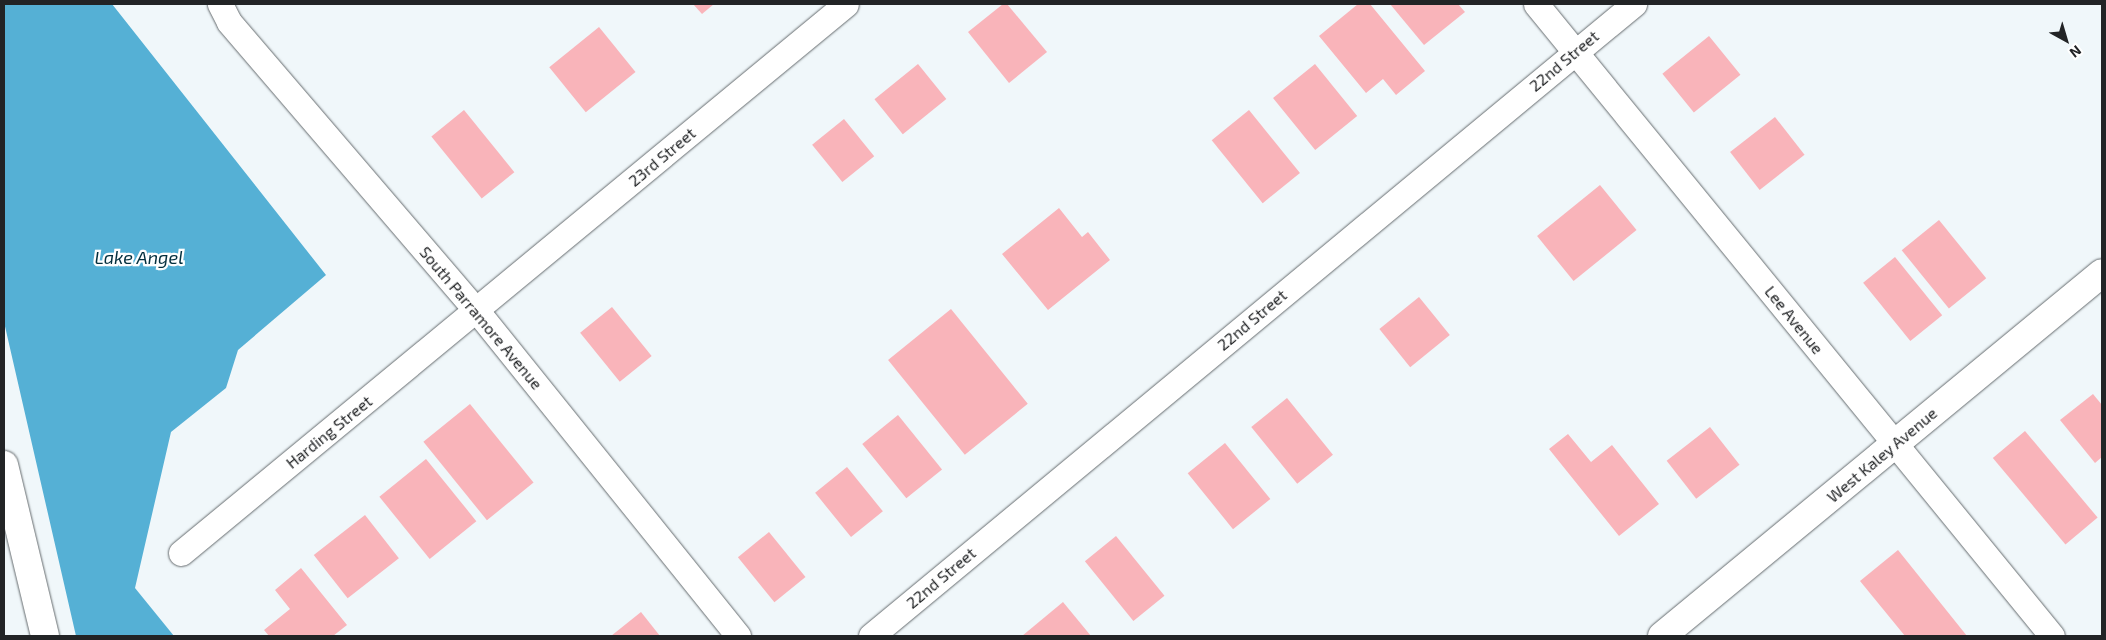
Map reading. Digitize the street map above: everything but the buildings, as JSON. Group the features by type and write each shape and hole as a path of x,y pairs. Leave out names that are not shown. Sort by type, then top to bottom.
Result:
{"main road":[{"name":"West Kaley Avenue","path":"1662,636 2102,273"},
{"path":"4,465 45,636"}],"street":[{"name":"South Parramore Avenue","path":"220,4 229,22 477,311 738,636"},
{"name":"23rd Street","path":"477,311 846,4"},
{"name":"Lee Avenue","path":"1536,4 2052,636"},
{"name":"22nd Street","path":"871,636 1634,4"},
{"name":"Harding Street","path":"181,553 477,311"}],"water":[{"name":"Lake Angel","path":"4,4 112,4 326,275 238,350 226,388 171,432 135,588 174,636 76,636 4,322"}]}
